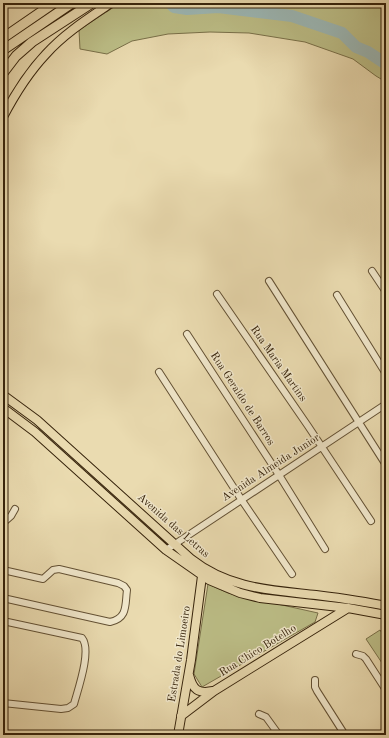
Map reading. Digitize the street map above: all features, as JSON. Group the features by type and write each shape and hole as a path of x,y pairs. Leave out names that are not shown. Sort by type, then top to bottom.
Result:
{"highway":[{"path":"3,38 54,3"},
{"path":"3,50 72,3"},
{"path":"3,73 16,56 32,42 92,3"}],"main road":[{"path":"3,117 17,91 46,54 73,29 112,3"},
{"name":"Avenida das Letras","path":"3,395 42,424 192,559 204,572 256,588 332,597 386,606"},
{"name":"Avenida das Letras","path":"3,408 35,432 166,550 204,572 230,590 260,598 348,608 386,615"},
{"name":"Estrada do Limoeiro","path":"178,735 204,572"},
{"path":"329,620 332,607 332,597"},
{"name":"Rua Chico Botelho","path":"181,716 214,691 348,608"},
{"path":"189,673 191,682 196,689 203,692 214,691"}],"street":[{"path":"372,271 386,292"},
{"path":"269,281 386,465"},
{"name":"Rua Maria Martins","path":"217,294 371,521"},
{"path":"337,295 386,374"},
{"name":"Rua Geraldo de Barros","path":"187,334 279,475 325,549"},
{"path":"159,372 241,499 292,574"},
{"name":"Avenida Almeida Junior","path":"166,550 174,543 386,404"},
{"path":"3,523 11,516 15,509"},
{"path":"3,570 43,579 53,570 60,570 118,583 124,586 127,590 123,616 116,621 110,622 3,598"},
{"path":"3,621 82,638 86,650 81,679 74,704 72,706 61,709 3,703"},
{"path":"356,654 366,659 386,690"},
{"path":"315,680 315,687 317,691 345,735"},
{"path":"259,714 266,717 279,735"}],"green space":[{"path":"120,3 386,3 386,82 353,59 305,42 249,33 210,32 168,34 132,41 107,54 80,49 79,30"},
{"path":"208,584 228,593 318,613 315,622 202,687 194,674"},
{"path":"380,630 386,639 386,660 382,663 366,639"}],"waterway":[{"path":"170,3 174,7 187,9 218,7 292,16 342,33 356,47 368,52 386,64"}]}
